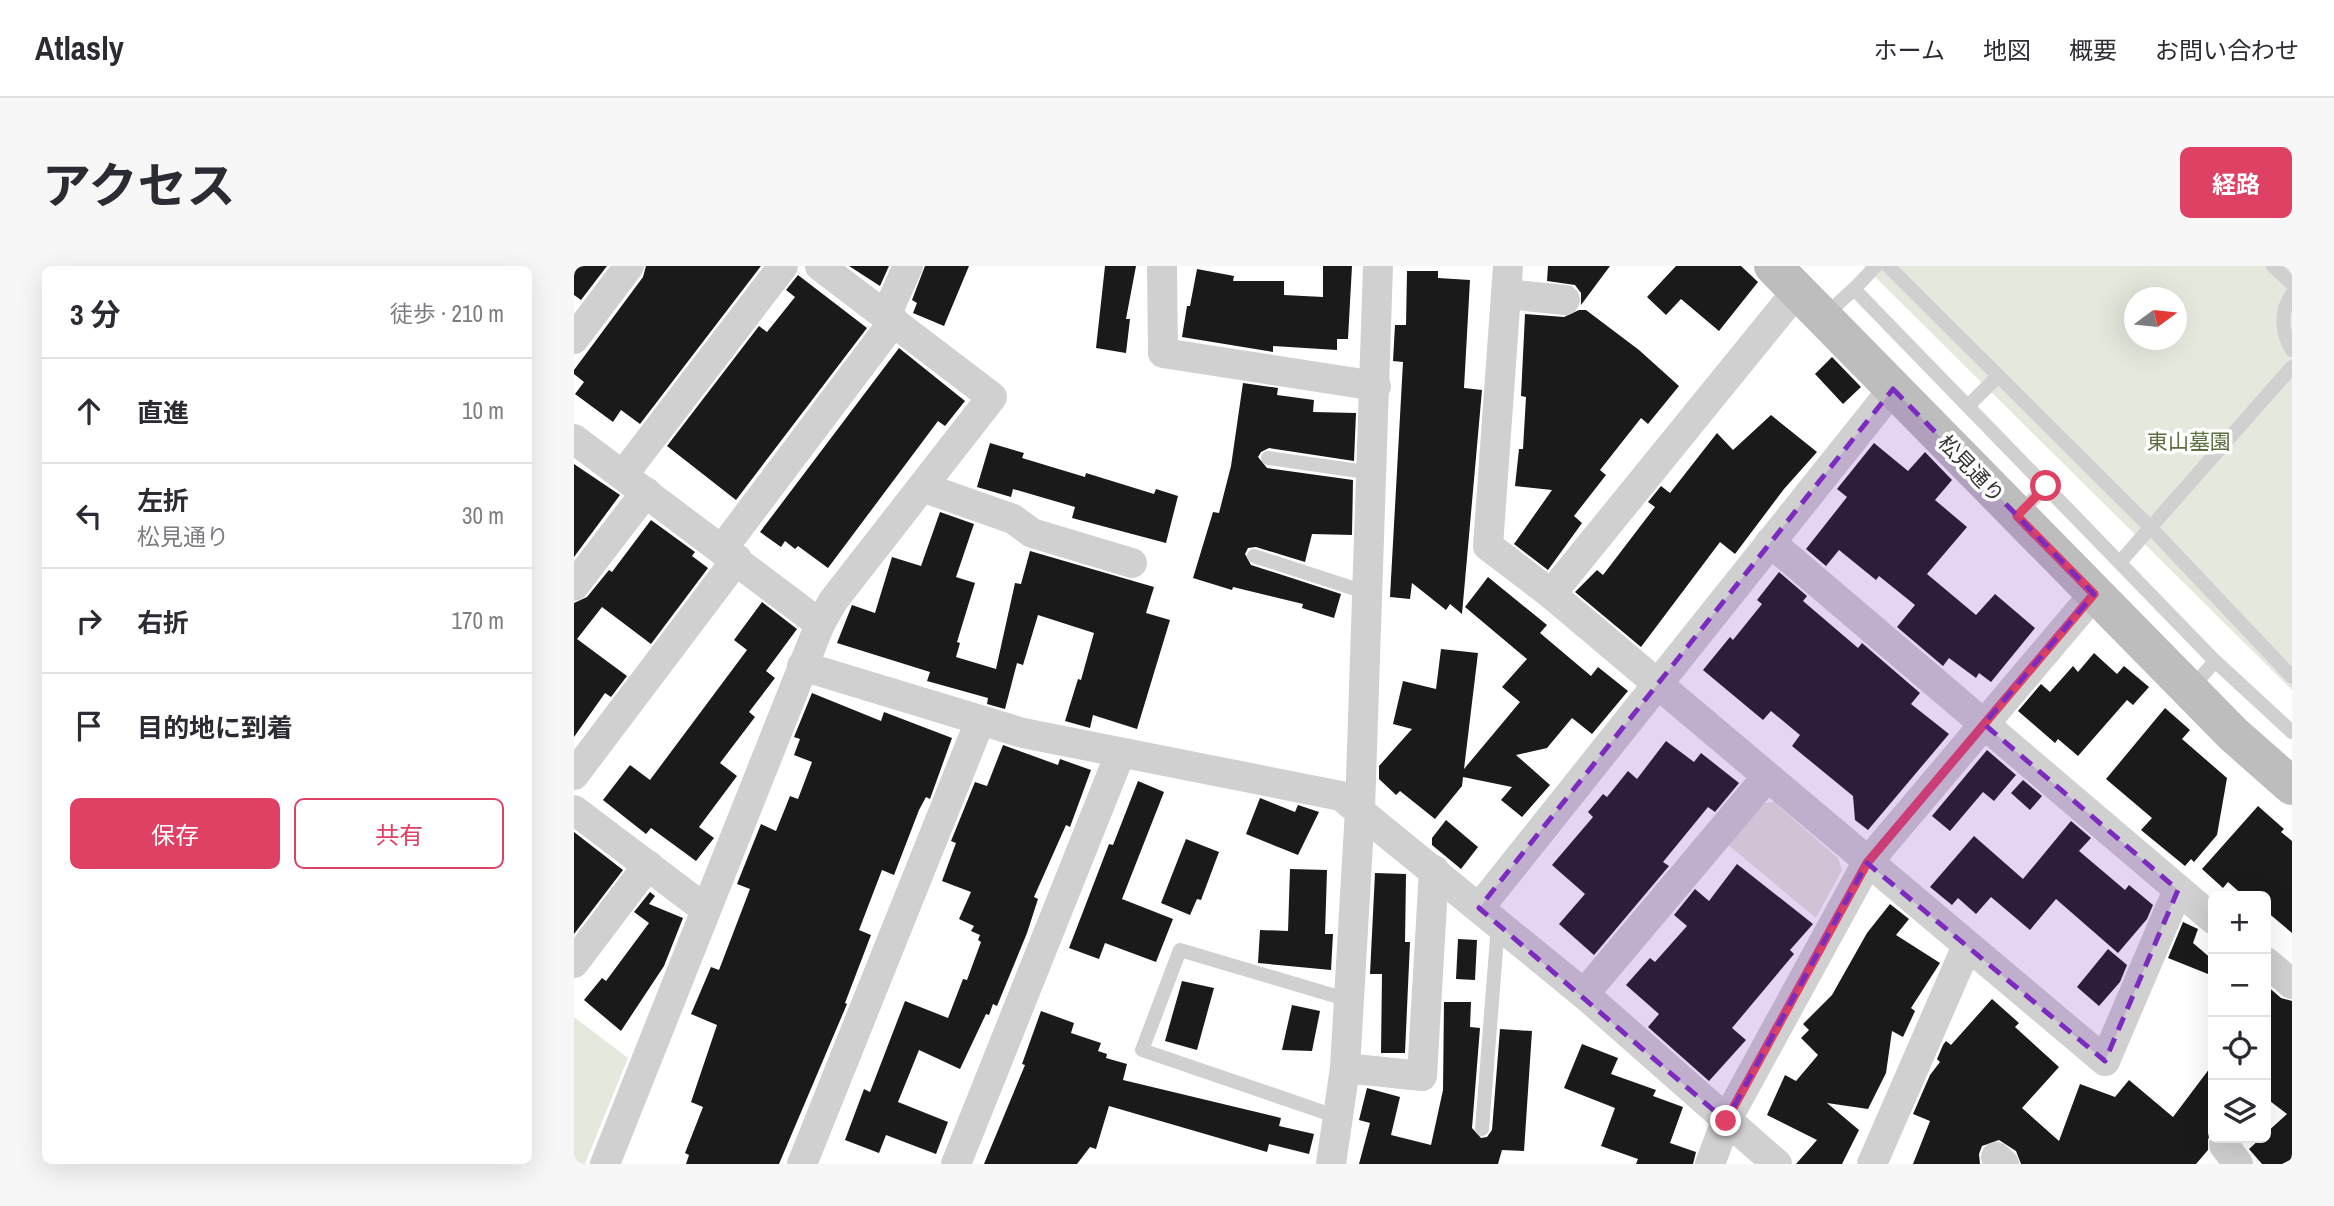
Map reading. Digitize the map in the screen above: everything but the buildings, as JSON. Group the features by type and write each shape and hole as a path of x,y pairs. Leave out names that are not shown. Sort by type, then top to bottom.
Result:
{"street":[{"path":"574,339 629,266"},
{"path":"574,586 634,484 783,266"},
{"path":"605,1164 820,624 834,601 992,397 820,266"},
{"path":"574,775 730,554 890,318 908,266"},
{"path":"1162,266 1163,353 1376,386"},
{"path":"1331,1164 1345,1069 1360,809 1378,266"},
{"path":"1565,300 1507,280 1488,545 1551,594 1766,778 2105,1061 2178,890"},
{"path":"1551,594 1797,292"},
{"name":"松見通り","path":"1797,292 2190,690 2292,786"},
{"path":"1488,916 1657,683 1893,389"},
{"path":"574,439 820,624"},
{"path":"922,487 1013,519 1032,533 1132,563"},
{"path":"1770,542 2208,915"},
{"path":"1710,1164 1726,1121 1867,863 2094,594"},
{"path":"802,666 980,721 1166,764 1179,762 1341,796 1584,994 1777,1164"},
{"path":"802,1164 980,721"},
{"path":"956,1164 1120,754"},
{"path":"1584,994 1766,778"},
{"path":"574,810 705,909"},
{"path":"574,963 648,865"},
{"path":"1345,1069 1422,1076 1434,870"},
{"path":"1872,1164 1967,946"},
{"path":"2271,966 2292,984"}],"lane":[{"path":"1797,292 1854,289 1875,266"},
{"path":"1888,266 2151,528 2292,677"},
{"path":"2273,266 2292,284"},
{"path":"1854,289 2215,661 2292,732"},
{"path":"2292,294 2283,316 2284,332 2292,350"},
{"path":"2120,562 2292,367"},
{"path":"1968,406 1998,376"},
{"path":"1268,458 1373,473"},
{"path":"2017,516 2046,486"},
{"path":"1254,556 1368,593"},
{"path":"2190,690 2215,661"},
{"path":"1482,1129 1488,916"},
{"path":"1338,1117 1142,1050 1180,950 1349,1000"}],"highlighted area":[{"path":"1893,389 2094,594 1984,724 2178,890 2105,1061 1867,863 1726,1121 1479,908"}],"green space":[{"name":"東山墓園","path":"1864,266 2292,266 2292,690"},
{"path":"1774,802 1838,858 1842,870 1816,918 1727,844 1762,803"},
{"path":"574,1017 628,1058 585,1164 574,1164"}],"route":[{"path":"1726,1121 1867,863 2094,594 2017,516 2046,486"}]}
